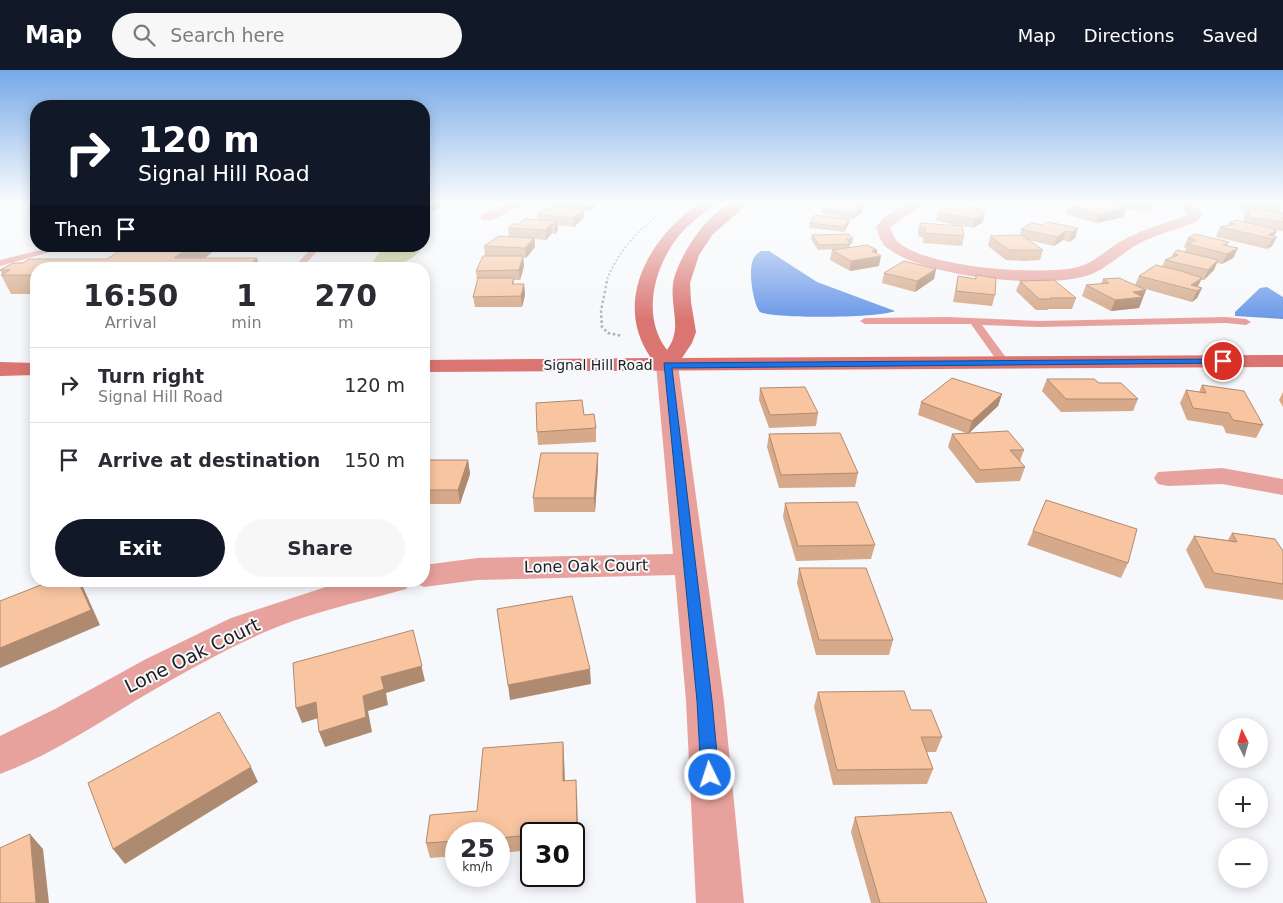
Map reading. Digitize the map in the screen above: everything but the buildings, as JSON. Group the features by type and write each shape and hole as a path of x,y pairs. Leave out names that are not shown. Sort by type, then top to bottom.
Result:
{"main road":[{"path":"666,242 656,258 645,288 644,306 647,336 667,365 686,335 681,290 685,268 691,253 700,242"},
{"name":"Signal Hill Road","path":"430,366 1283,361"},
{"path":"0,369 30,369"}],"street":[{"path":"890,242 903,252 922,260 962,270 1044,275 1079,272 1095,267 1130,242"},
{"path":"667,365 704,701 720,903"},
{"path":"1168,478 1222,476 1283,487"},
{"name":"Lone Oak Court","path":"430,575 477,569 688,564"},
{"name":"Lone Oak Court","path":"0,756 69,721 159,668 243,628 343,594 371,587"}],"lane":[{"path":"0,263 44,252"},
{"path":"303,262 312,252"},
{"path":"865,320 1030,324 1226,320 1246,322"},
{"path":"974,322 1004,363"}],"green space":[{"path":"380,252 419,252 405,262 373,261"}],"water":[{"path":"761,251 769,251 817,282 895,311 869,315 828,317 786,316 760,312 753,295 751,271 756,255"},
{"path":"1267,287 1283,297 1283,319 1235,316 1235,312 1260,288"}],"route":[{"path":"710,775 704,701 667,365 1223,361"}]}
